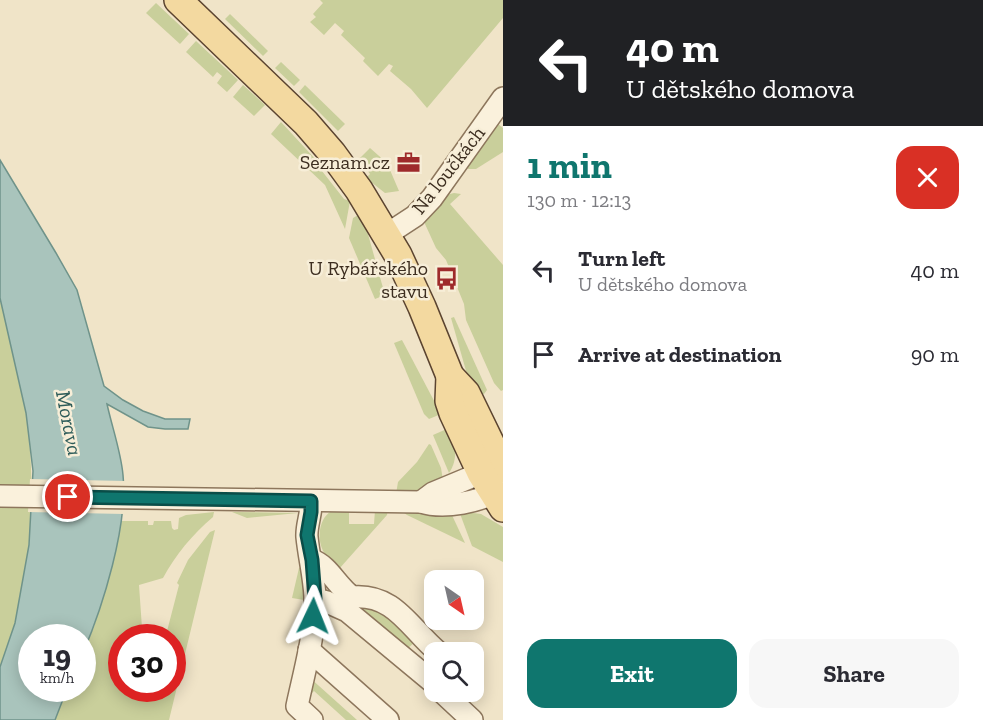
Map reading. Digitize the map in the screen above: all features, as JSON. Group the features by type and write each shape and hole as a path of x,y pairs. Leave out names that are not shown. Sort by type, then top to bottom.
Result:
{"main road":[{"path":"178,0 310,128 349,175 386,234 422,307 450,376 449,401 498,480"}],"street":[{"name":"Na loučkách","path":"386,234 415,216 432,198 503,98"},
{"path":"0,495 421,502 433,493 498,480"},
{"path":"311,501 307,535 321,601 297,706 312,720"},
{"path":"312,560 323,564 333,579 352,597 362,596 393,606 427,642"},
{"path":"321,601 347,611 365,624 383,643 413,668 424,674"},
{"path":"309,650 388,720"},
{"path":"413,668 424,659"},
{"path":"453,702 472,720"}],"green space":[{"path":"320,0 503,0 503,18 427,108 411,89 390,71 393,66 389,64 378,76 363,61 365,58 341,35 344,31 335,23 324,35 310,22 316,17 313,14 323,3"},
{"path":"156,3 189,34 180,44 146,13"},
{"path":"230,14 268,51 263,56 225,19"},
{"path":"196,41 238,80 227,92 217,83 222,76 217,72 213,77 186,52"},
{"path":"281,62 300,80 294,86 275,68"},
{"path":"243,85 265,105 254,116 233,97"},
{"path":"305,85 345,124 338,131 299,92"},
{"path":"281,122 318,162 318,166 344,199 350,201 345,229 325,185 271,134"},
{"path":"498,124 503,128 503,152 476,169 468,169 468,160"},
{"path":"370,148 387,163 399,191 385,193 366,178 370,174 359,159"},
{"path":"461,194 450,204 503,265 503,390 501,391 494,383 466,320 464,304 446,260 436,248 425,224 425,219 446,195"},
{"path":"360,214 366,227 385,295 375,299 349,238 353,218"},
{"path":"0,298 21,378 31,460 32,502 24,584 15,624 0,667"},
{"path":"454,317 487,390 474,399 451,318"},
{"path":"402,340 441,414 429,419 424,414 394,343"},
{"path":"449,428 455,451 454,462 449,473 433,435"},
{"path":"429,444 441,468 443,480 420,492 396,494 398,482 417,462"},
{"path":"334,510 349,510 349,524 374,524 375,510 388,510 387,515 339,569 326,556 320,542 322,523"},
{"path":"400,510 450,511 465,543 407,515"},
{"path":"459,511 481,514 503,527 503,562 472,546"},
{"path":"214,512 213,517 179,553 163,578 139,585 142,624 108,624 108,702 173,702 169,720 55,720 62,702 96,702 95,624 118,541 121,521 148,521 148,525 153,525 154,521 171,521 174,530 178,529 179,518"},
{"path":"232,512 237,512 298,513 247,518"},
{"path":"215,530 186,650 186,624 169,624 179,585 177,583 188,560 210,532"},
{"path":"304,566 304,600 292,598 299,568"},
{"path":"333,592 377,604 415,642 407,649"},
{"path":"309,677 357,720 346,720 314,691 306,699"}],"water":[{"name":"Morava","path":"0,160 77,290 104,386 143,411 165,419 190,419 188,429 148,427 107,404 120,457 124,495 118,541 106,589 94,624 18,624 18,702 62,702 55,720 0,720 0,667 15,623 29,545 33,471 26,413 0,298"}],"pier":[{"path":"30,479 126,481 124,514 28,512"}],"place":[{"name":"Seznam.cz","path":"408,162"},
{"name":"U Rybářského stavu","path":"446,279"}],"route":[{"path":"68,497 311,501 307,535 312,560 315,599 313,616"}]}
